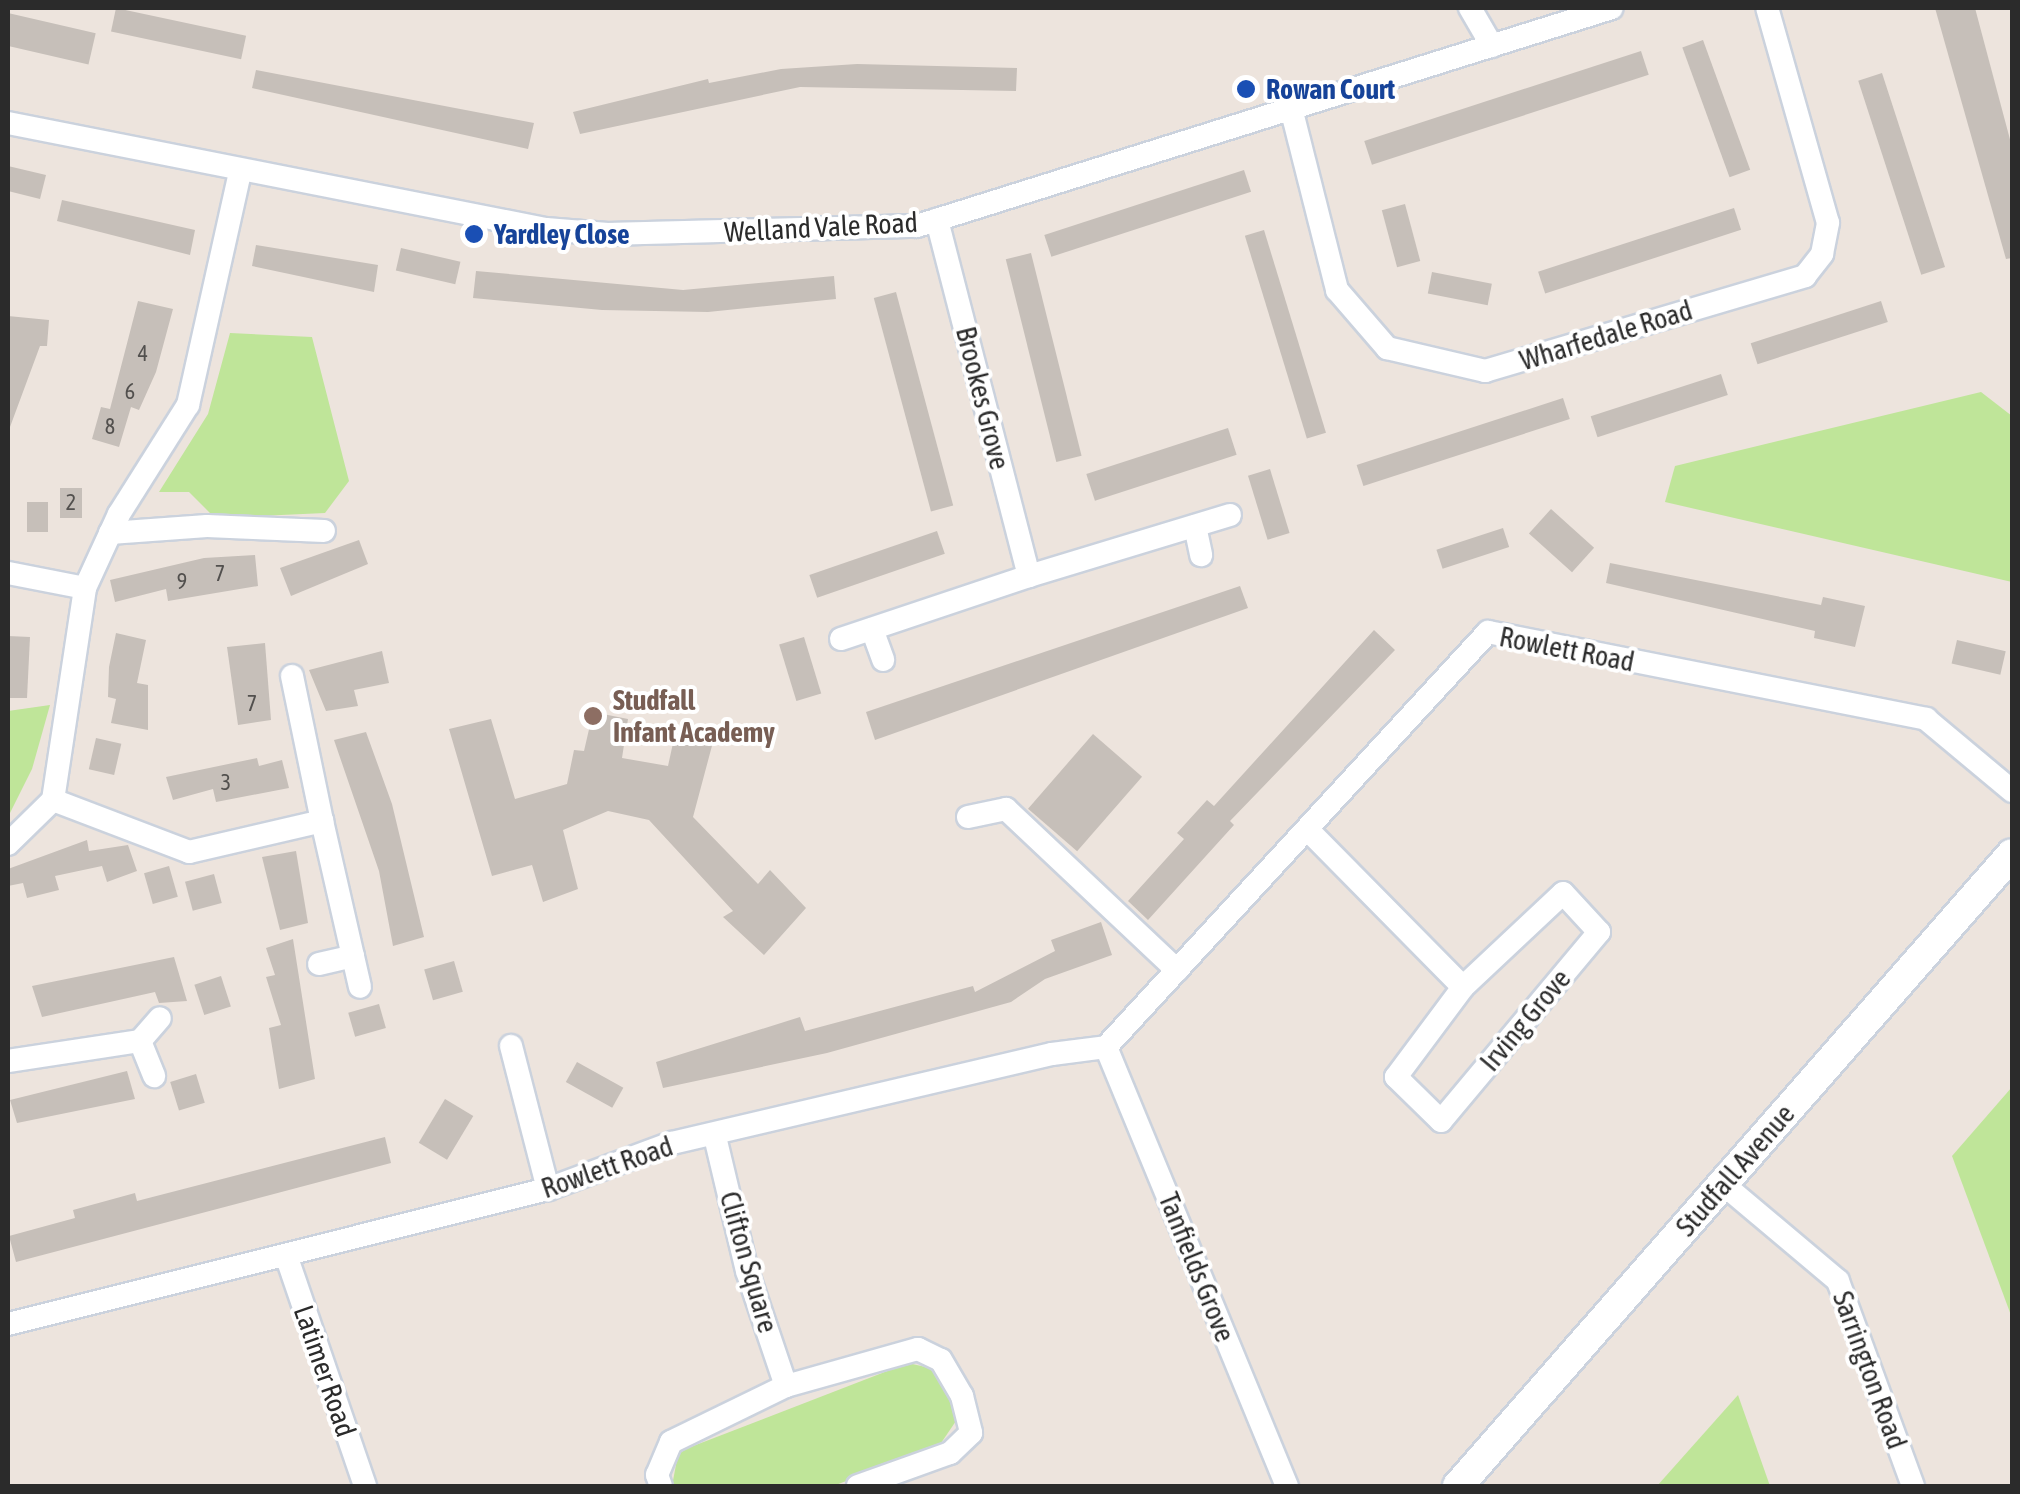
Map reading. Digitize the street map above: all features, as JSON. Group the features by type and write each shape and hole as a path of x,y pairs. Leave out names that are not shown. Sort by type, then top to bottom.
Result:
{"street":[{"path":"1470,8 1492,46"},
{"name":"Welland Vale Road","path":"8,123 240,172 608,234 917,226 1612,8"},
{"name":"Wharfedale Road","path":"1291,108 1337,290 1387,348 1484,371 1805,276 1822,254 1828,223 1766,8"},
{"path":"8,844 53,800 85,588 110,533 188,405 240,172"},
{"name":"Brookes Grove","path":"937,220 1028,576"},
{"path":"841,639 1028,576 1230,515"},
{"path":"110,533 207,526 324,532"},
{"path":"1195,526 1201,555"},
{"path":"8,572 85,588"},
{"path":"872,628 883,660"},
{"name":"Rowlett Road","path":"8,1324 548,1188 672,1143 715,1137 1052,1054 1106,1047 1488,632 1926,719 2012,791"},
{"path":"292,676 360,986"},
{"path":"303,730 327,722"},
{"path":"53,800 188,852 322,821"},
{"path":"968,818 1006,809 1177,970"},
{"path":"1307,829 1464,988"},
{"name":"Studfall Avenue","path":"1458,1486 2012,854"},
{"name":"Irving Grove","path":"1563,893 1600,932 1441,1120 1396,1078 1464,988 1563,893"},
{"path":"319,964 353,956"},
{"path":"8,1061 140,1041 160,1018"},
{"path":"140,1041 154,1076"},
{"path":"511,1046 548,1188"},
{"name":"Tanfields Grove","path":"1106,1047 1287,1486"},
{"name":"Clifton Square","path":"715,1137 747,1271 786,1386"},
{"name":"Sarrington Road","path":"1723,1184 1838,1281 1912,1486"},
{"name":"Latimer Road","path":"286,1255 365,1486"},
{"path":"660,1486 657,1475 672,1442 786,1386 918,1349 941,1360 962,1396 971,1433 950,1452 858,1486"}],"green space":[{"path":"230,333 312,337 349,481 325,513 215,518 189,492 159,492 208,414"},
{"path":"1981,392 2012,416 2012,582 1665,502 1675,466"},
{"path":"50,705 32,769 8,817 8,711"},
{"path":"2012,1087 2012,1318 1952,1156"},
{"path":"908,1363 930,1368 947,1384 956,1421 939,1446 833,1486 672,1486 678,1454 688,1448"},
{"path":"1738,1395 1770,1486 1657,1486"}],"building":[{"path":"116,8 246,36 241,59 111,31"},
{"path":"1935,8 1975,8 2012,147 2012,258 2006,259"},
{"path":"8,13 96,33 88,64 8,46"},
{"path":"1703,40 1750,170 1730,177 1682,48"},
{"path":"1641,51 1649,75 1372,165 1364,141"},
{"path":"857,64 1017,68 1016,91 800,87 580,134 573,112 708,79 709,83 781,69"},
{"path":"256,70 534,123 528,149 252,88"},
{"path":"1882,73 1945,267 1921,275 1858,81"},
{"path":"8,166 46,175 40,199 8,191"},
{"path":"1244,170 1251,192 1051,257 1044,235"},
{"path":"62,200 195,230 190,255 57,221"},
{"path":"1405,204 1420,261 1397,267 1382,210"},
{"path":"1734,208 1741,230 1545,294 1538,272"},
{"path":"1264,230 1326,433 1307,439 1245,236"},
{"path":"256,245 378,265 374,292 252,266"},
{"path":"401,248 460,262 455,284 396,270"},
{"path":"1031,253 1082,456 1056,462 1006,259"},
{"path":"476,271 683,290 834,276 836,299 708,312 602,310 473,298"},
{"path":"1432,272 1492,284 1488,305 1428,294"},
{"path":"896,292 953,505 931,511 874,298"},
{"path":"138,301 173,309 156,372 139,410 131,407 119,447 92,439 101,407 110,409"},
{"path":"1881,301 1888,322 1758,364 1751,343"},
{"path":"8,316 49,320 47,346 40,346 10,427"},
{"path":"1721,374 1728,395 1598,437 1591,416"},
{"path":"1563,398 1570,419 1363,486 1357,465"},
{"path":"1228,428 1237,455 1095,501 1086,474"},
{"path":"1270,469 1290,533 1268,540 1248,476"},
{"path":"60,488 82,488 82,518 60,518"},
{"path":"27,502 48,502 48,532 27,532"},
{"path":"1551,509 1594,548 1572,572 1529,534"},
{"path":"1503,528 1509,547 1443,569 1436,550"},
{"path":"937,531 945,554 817,598 809,575"},
{"path":"359,540 368,564 291,596 280,568"},
{"path":"255,555 258,586 168,601 166,589 115,602 110,580 204,558"},
{"path":"1610,563 1821,605 1823,597 1865,606 1855,647 1814,638 1815,631 1606,583"},
{"path":"1240,586 1248,608 875,740 866,712"},
{"path":"1374,630 1395,650 1230,821 1234,825 1148,920 1128,901 1184,839 1177,833 1207,800 1214,806"},
{"path":"116,633 146,640 137,683 148,685 148,730 111,723 116,699 108,697 109,667"},
{"path":"8,636 30,637 27,698 8,698"},
{"path":"804,637 821,693 796,701 779,645"},
{"path":"1957,640 2006,651 2000,675 1952,663"},
{"path":"265,643 271,720 238,725 227,647"},
{"path":"382,651 389,683 354,690 358,706 326,711 309,670"},
{"path":"593,712 628,719 622,758 668,766 675,734 713,742 693,817 758,884 770,870 806,908 764,955 723,917 733,911 649,820 608,811 563,830 578,889 543,902 532,865 492,876 449,729 491,719 515,799 567,784 574,750 584,751"},
{"path":"366,732 392,804 424,937 393,946 379,871 334,740"},
{"path":"1093,734 1142,777 1077,851 1028,809"},
{"path":"96,738 121,744 114,775 89,769"},
{"path":"257,758 259,766 282,760 289,788 216,802 213,789 173,800 166,777"},
{"path":"87,840 89,851 128,845 137,871 107,882 102,866 55,876 59,890 27,898 23,883 8,886 8,869"},
{"path":"296,851 308,923 280,930 262,857"},
{"path":"169,866 178,897 153,904 144,873"},
{"path":"214,874 222,903 193,911 185,882"},
{"path":"1101,922 1112,955 1045,979 1011,1002 827,1053 663,1088 656,1062 800,1017 805,1031 973,986 975,992 1055,951 1051,940"},
{"path":"293,939 315,1079 279,1089 269,1028 281,1025 266,977 275,975 266,948"},
{"path":"174,957 187,1001 159,1003 155,992 42,1017 32,986"},
{"path":"454,961 463,992 433,1000 424,970"},
{"path":"221,976 231,1006 204,1015 194,985"},
{"path":"379,1004 386,1028 355,1037 348,1013"},
{"path":"577,1062 623,1088 612,1108 566,1082"},
{"path":"127,1071 135,1099 17,1123 10,1100"},
{"path":"196,1074 205,1103 179,1111 170,1082"},
{"path":"445,1099 473,1116 447,1160 419,1143"},
{"path":"385,1137 391,1163 16,1262 9,1236 75,1218 73,1210 135,1193 137,1201"}],"place":[{"name":"Rowan Court","path":"1246,89"},
{"name":"Yardley Close","path":"474,234"},
{"name":"Studfall Infant Academy","path":"593,716"}]}
